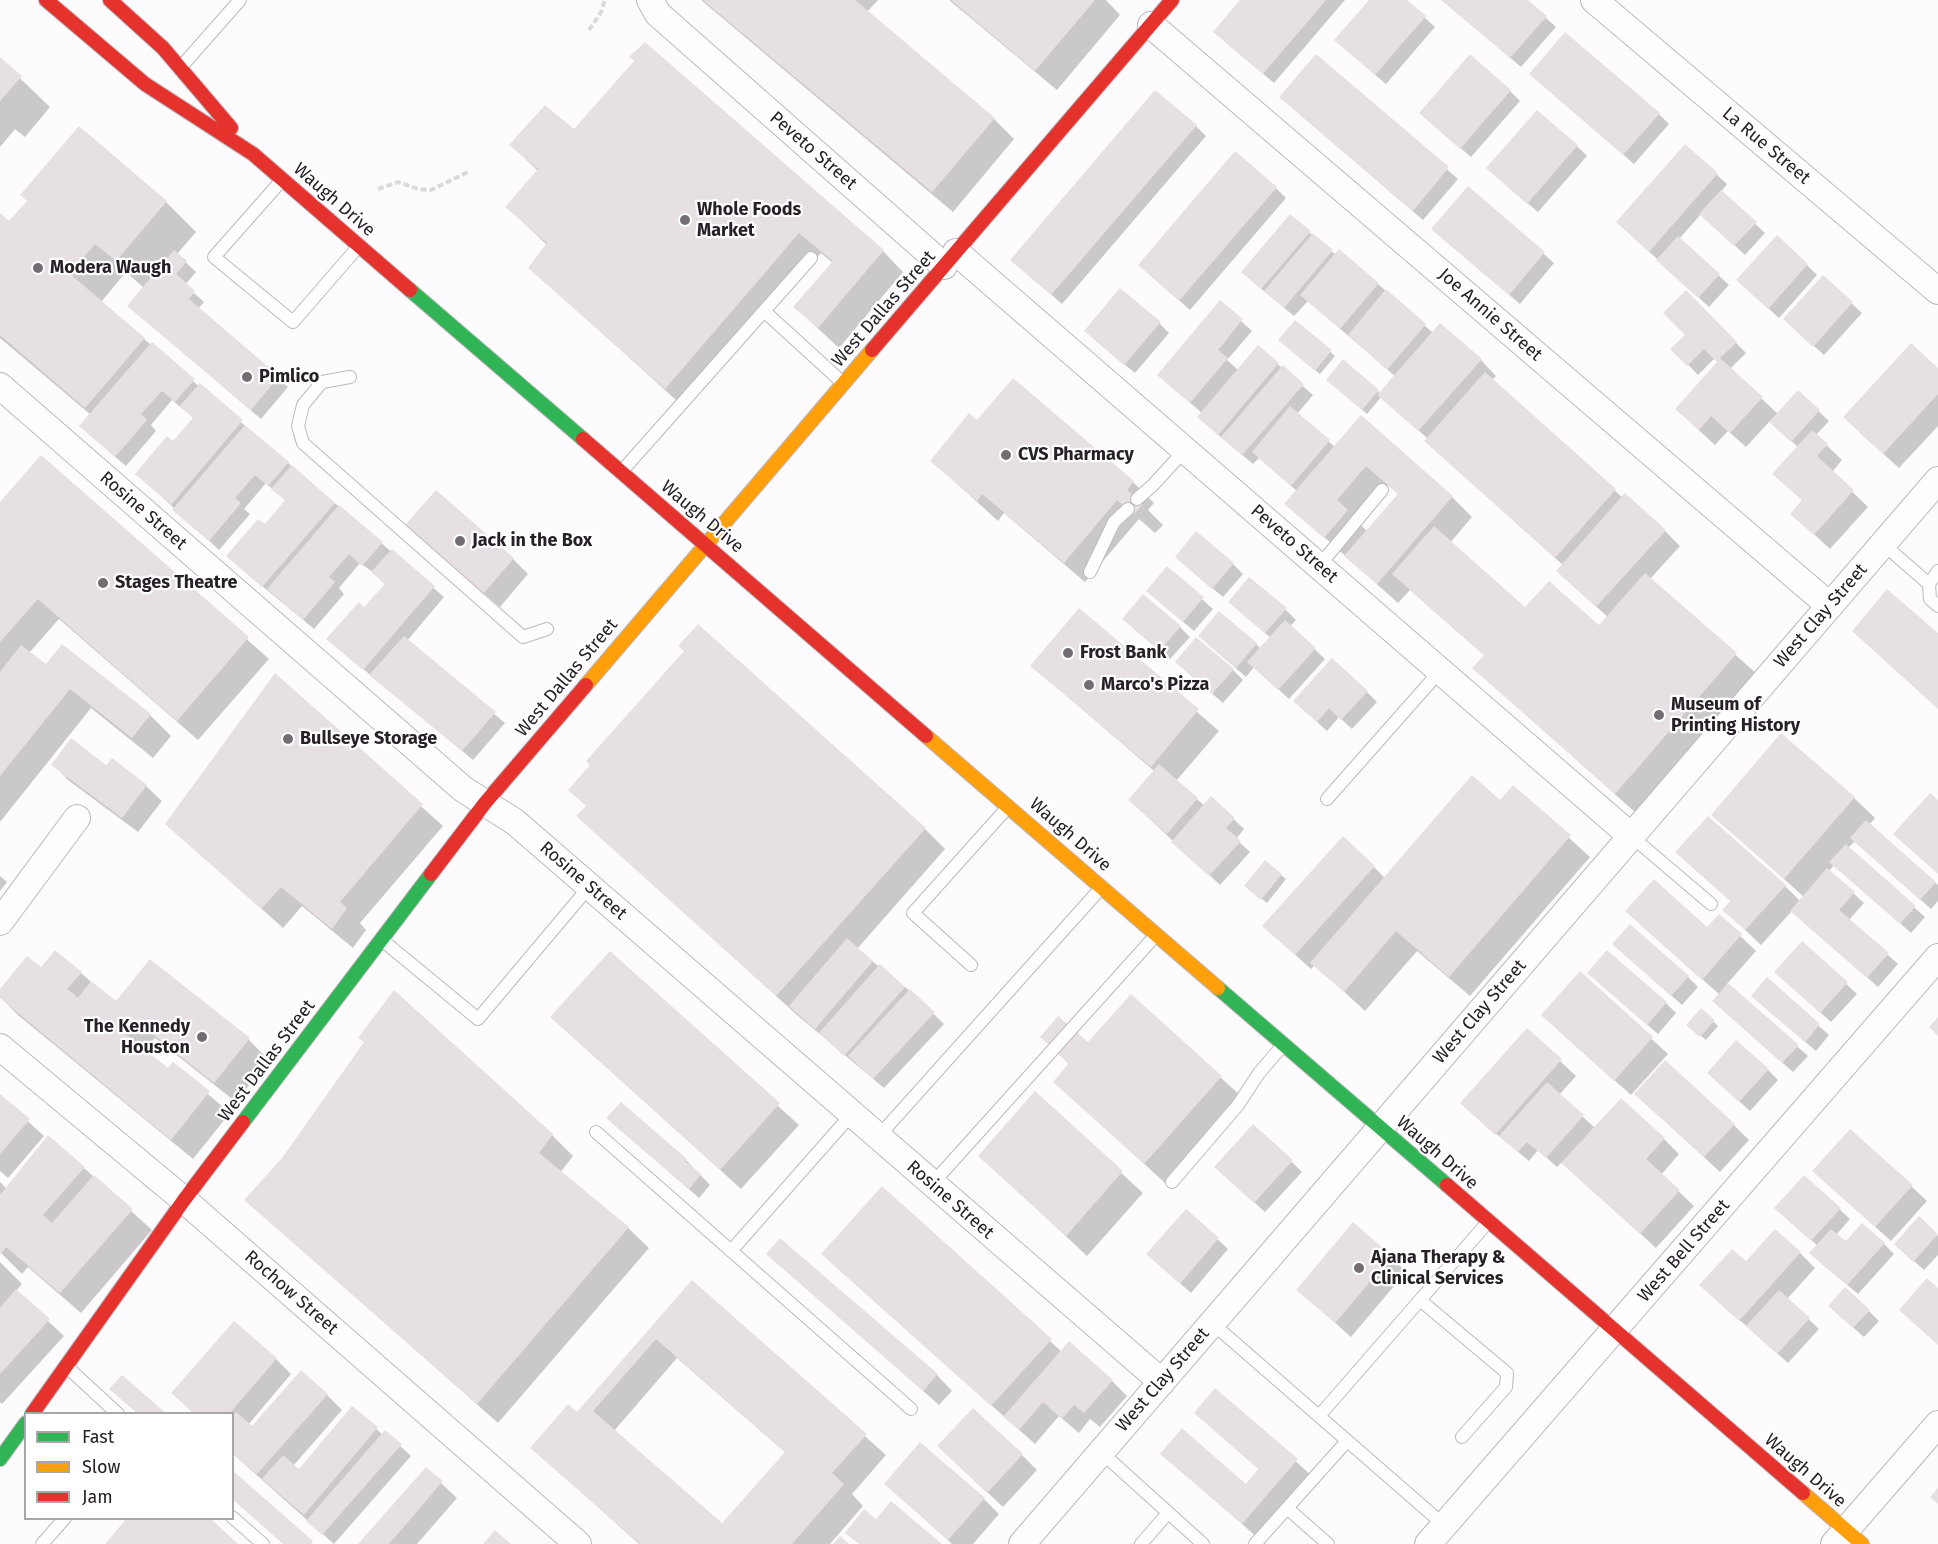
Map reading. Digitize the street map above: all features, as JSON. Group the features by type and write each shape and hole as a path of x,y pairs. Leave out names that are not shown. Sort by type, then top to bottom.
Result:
{"main road":[{"name":"Waugh Drive","path":"46,0 145,84 253,154 360,245 1615,1330 1848,1539"},
{"name":"Waugh Drive","path":"110,0 163,48 253,154"},
{"name":"West Dallas Street","path":"33,1412 184,1200 485,803 1172,0"},
{"path":"0,1459 24,1426"}],"street":[{"name":"Peveto Street","path":"650,0 658,15 682,36 950,259 1185,450 1631,836"},
{"path":"671,0 682,36"},
{"name":"La Rue Street","path":"1594,0 1938,291"},
{"name":"Joe Annie Street","path":"1151,25 1830,606"},
{"name":"Rosine Street","path":"0,386 463,789 515,822 1162,1382"},
{"name":"West Clay Street","path":"1022,1544 1883,544 1933,496"},
{"path":"0,922 77,818"},
{"name":"West Bell Street","path":"1436,1535 1938,957"},
{"name":"Rochow Street","path":"0,1047 184,1200 578,1544"},
{"path":"1848,1539 1938,1424"}],"lane":[{"path":"180,68 240,0"},
{"path":"282,179 214,256 293,322 360,245"},
{"path":"622,471 811,258"},
{"path":"764,310 843,384"},
{"path":"350,377 322,382 303,405 298,426 303,443 523,637 547,629"},
{"path":"1137,499 1185,450"},
{"path":"1319,566 1382,489"},
{"path":"1090,572 1114,522 1128,509"},
{"path":"1883,544 1929,584"},
{"path":"1938,571 1929,584 1930,599 1938,606"},
{"path":"1327,800 1440,671"},
{"path":"971,965 912,913 1008,806"},
{"path":"1631,836 1711,904"},
{"path":"381,940 478,1018 589,887"},
{"path":"878,1137 1102,887"},
{"path":"932,1184 1156,934"},
{"path":"1172,1182 1238,1105 1283,1044"},
{"path":"731,1251 851,1115"},
{"path":"596,1132 911,1409"},
{"path":"1319,1416 1488,1221"},
{"path":"1420,1300 1507,1373 1506,1387 1462,1437"},
{"path":"1212,1323 1347,1441 1436,1535"},
{"path":"66,1366 117,1412"},
{"path":"1255,1544 1347,1441"},
{"path":"1101,1452 1203,1544"},
{"path":"1287,1508 1328,1544"},
{"path":"1141,1544 1168,1513"},
{"path":"234,1519 263,1544"},
{"path":"42,1544 63,1520"}],"path":[{"path":"590,30 601,12 604,0"},
{"path":"378,189 398,182 418,189 431,190 468,172"}],"building":[{"path":"703,0 855,0 995,118 932,192"},
{"path":"951,0 1095,0 1035,71"},
{"path":"1240,0 1326,0 1263,74 1213,32"},
{"path":"1369,0 1407,0 1426,16 1375,75 1334,40"},
{"path":"1441,0 1528,0 1547,16 1510,58"},
{"path":"1565,32 1660,113 1623,155 1529,74"},
{"name":"Whole Foods Market","path":"645,42 884,250 818,328 793,307 833,261 799,233 665,389 528,268 547,243 505,207 538,169 509,145 545,105 574,129 634,61 629,57"},
{"path":"1316,54 1449,167 1413,211 1279,97"},
{"path":"1470,54 1511,90 1460,149 1419,113"},
{"path":"0,57 22,76 0,101"},
{"path":"1155,90 1197,125 1051,295 1010,260"},
{"path":"1537,110 1578,145 1527,204 1486,168"},
{"name":"Modera Waugh","path":"79,126 167,201 116,261 95,244 70,274 145,338 85,408 0,335 0,213 9,221 27,201 20,195"},
{"path":"1685,144 1718,173 1649,252 1616,222"},
{"path":"1235,151 1277,187 1179,301 1138,265"},
{"path":"1468,186 1545,252 1509,295 1431,229"},
{"path":"1721,190 1757,222 1734,246 1699,214"},
{"path":"1290,214 1311,231 1261,289 1241,272"},
{"path":"1313,233 1333,250 1284,308 1264,291"},
{"path":"1777,235 1808,264 1768,309 1736,280"},
{"path":"1678,236 1720,274 1698,298 1656,260"},
{"path":"1339,249 1379,283 1340,329 1300,295"},
{"path":"174,250 187,261 176,274 195,291 189,299 279,376 251,410 127,306"},
{"path":"1823,275 1853,302 1813,347 1783,319"},
{"path":"1120,288 1161,322 1124,365 1084,331"},
{"path":"1386,289 1426,324 1387,370 1348,335"},
{"path":"1686,290 1737,342 1720,358 1763,397 1730,433 1711,416 1699,430 1675,409 1717,362 1704,349 1687,366 1670,349 1685,335 1663,313"},
{"path":"1220,300 1243,319 1218,350 1228,358 1190,403 1157,375"},
{"path":"1295,320 1332,350 1315,371 1278,340"},
{"path":"1440,323 1482,359 1418,431 1377,395"},
{"path":"152,342 195,379 175,402 162,391 141,414 147,420 115,457 79,426"},
{"path":"1911,343 1938,368 1938,394 1883,454 1843,417"},
{"path":"1258,345 1279,363 1218,435 1197,417"},
{"path":"1343,359 1379,390 1362,410 1326,380"},
{"path":"1283,365 1304,384 1242,455 1221,437"},
{"path":"1485,372 1616,489 1555,558 1424,441"},
{"name":"CVS Pharmacy","path":"1013,378 1134,481 1127,490 1143,504 1134,514 1117,500 1064,563 982,494 977,501 930,461 969,413 977,420"},
{"path":"200,383 243,420 171,505 135,474 167,436 173,441 193,418 180,406"},
{"path":"1798,390 1820,410 1791,442 1769,422"},
{"path":"1290,406 1330,440 1291,486 1252,452"},
{"path":"1361,415 1453,496 1377,584 1344,556 1398,494 1366,466 1337,500 1348,510 1324,538 1284,504"},
{"path":"245,425 289,462 268,486 255,475 235,498 241,503 209,541 172,510"},
{"path":"1812,430 1828,444 1817,456 1854,490 1814,535 1790,514 1802,500 1772,474"},
{"name":"Stages Theatre","path":"41,455 249,637 177,721 38,599 0,642 0,502"},
{"path":"292,465 335,503 262,587 226,556 258,519 265,524 285,500 271,489"},
{"name":"Jack in the Box","path":"436,490 514,558 484,593 405,525"},
{"path":"1625,493 1666,530 1596,607 1556,571"},
{"path":"339,505 383,542 362,566 349,554 329,577 335,582 303,620 267,589"},
{"path":"1434,526 1525,607 1549,581 1599,625 1645,573 1737,653 1615,794 1472,668 1484,655 1392,574"},
{"path":"1196,531 1234,563 1212,589 1175,557"},
{"path":"392,549 435,586 363,670 326,639 359,602 364,607 385,584 371,572"},
{"path":"1167,566 1204,597 1183,622 1146,591"},
{"path":"1249,577 1287,608 1265,633 1228,602"},
{"path":"1887,589 1938,633 1938,709 1852,631"},
{"path":"1143,594 1181,626 1160,650 1122,619"},
{"path":"1079,608 1199,709 1151,767 1030,666"},
{"path":"1219,611 1257,643 1236,668 1198,636"},
{"path":"1285,620 1316,648 1278,690 1247,662"},
{"path":"698,624 926,828 776,996 576,816 586,806 568,790 590,765 586,761 684,651 678,646"},
{"path":"404,636 496,712 462,751 369,675"},
{"path":"1196,637 1234,669 1212,694 1175,662"},
{"path":"62,644 151,714 132,738 70,689 0,776 0,672 21,645 46,664"},
{"path":"1332,658 1368,691 1341,720 1329,708 1317,722 1293,701"},
{"name":"Bullseye Storage","path":"275,673 423,804 340,902 347,908 332,929 281,887 261,909 165,824"},
{"path":"1781,733 1855,797 1784,879 1711,815"},
{"path":"71,738 106,765 112,758 147,785 122,818 51,765"},
{"path":"1159,764 1198,798 1167,834 1128,800"},
{"path":"1472,775 1500,800 1513,785 1571,835 1449,977 1396,931 1344,992 1310,963"},
{"path":"1930,793 1938,800 1938,874 1893,834"},
{"path":"1211,796 1235,818 1226,828 1241,841 1209,876 1171,842"},
{"path":"1708,816 1786,885 1745,930 1722,910 1730,901 1675,852"},
{"path":"1866,820 1936,882 1920,900 1850,838"},
{"path":"1343,836 1375,866 1295,955 1262,926"},
{"path":"1846,844 1916,906 1900,924 1829,862"},
{"path":"1265,860 1282,874 1261,900 1244,886"},
{"path":"1827,868 1855,892 1839,910 1889,953 1867,978 1790,911"},
{"path":"1654,879 1707,927 1719,914 1742,934 1702,980 1625,911"},
{"path":"1630,924 1689,976 1671,996 1612,944"},
{"path":"847,938 873,961 815,1029 789,1006"},
{"path":"1802,941 1848,982 1820,1013 1774,972"},
{"path":"55,950 82,972 67,989 78,998 91,981 116,1001 150,959 250,1038 214,1083 134,1019 123,1032 168,1068 173,1062 210,1091 171,1140 0,998 0,989 27,956 41,967"},
{"path":"1607,950 1667,1002 1647,1025 1587,973"},
{"path":"610,951 780,1103 720,1170 550,1017"},
{"path":"880,964 905,987 844,1056 819,1033"},
{"path":"1580,971 1653,1037 1614,1081 1541,1015"},
{"path":"1767,977 1820,1024 1805,1042 1751,996"},
{"path":"1728,983 1799,1045 1782,1063 1712,1001"},
{"path":"910,989 935,1012 873,1079 848,1056"},
{"path":"394,990 553,1134 539,1153 629,1227 477,1404 244,1200 282,1158 364,1042 358,1038"},
{"path":"1131,994 1222,1076 1144,1164 1053,1082 1069,1063 1040,1037 1058,1016 1088,1042"},
{"path":"1701,1008 1715,1020 1700,1037 1686,1025"},
{"path":"1938,1017 1938,1036 1929,1027"},
{"path":"1527,1028 1562,1059 1495,1135 1460,1103"},
{"path":"1736,1040 1769,1069 1739,1102 1707,1073"},
{"path":"1665,1060 1735,1124 1704,1157 1634,1094"},
{"path":"1547,1082 1584,1115 1546,1158 1527,1142 1518,1152 1499,1136"},
{"path":"1035,1091 1123,1171 1066,1236 978,1156"},
{"path":"0,1094 30,1119 0,1154"},
{"path":"1621,1098 1665,1138 1646,1159 1680,1190 1640,1234 1561,1163"},
{"path":"621,1102 701,1174 689,1189 606,1118"},
{"path":"1253,1124 1293,1160 1254,1203 1214,1167"},
{"path":"1850,1129 1913,1185 1875,1227 1812,1171"},
{"path":"48,1135 85,1167 43,1215 52,1223 94,1175 133,1209 60,1293 6,1247 0,1255 0,1195"},
{"path":"1804,1175 1841,1208 1811,1241 1774,1208"},
{"path":"882,1186 1052,1339 991,1406 821,1254"},
{"path":"1186,1209 1219,1238 1180,1284 1146,1254"},
{"path":"1919,1216 1938,1234 1913,1262 1894,1244"},
{"path":"1353,1222 1392,1256 1335,1323 1296,1290"},
{"path":"1862,1223 1885,1243 1847,1285 1809,1253 1831,1229 1846,1241"},
{"path":"1775,1229 1801,1252 1739,1321 1699,1285 1732,1249 1746,1261"},
{"path":"780,1238 938,1374 923,1391 766,1254"},
{"path":"1927,1278 1938,1288 1938,1345 1899,1310"},
{"path":"692,1280 867,1434 832,1473 844,1484 792,1544 640,1544 530,1448 568,1404 577,1412","holes":["656,1339 785,1452 722,1523 593,1411"]},
{"path":"1845,1287 1870,1310 1853,1328 1828,1306"},
{"path":"16,1289 50,1319 0,1374 0,1308"},
{"path":"1779,1290 1810,1318 1777,1354 1746,1326"},
{"path":"234,1321 277,1358 231,1412 193,1412 171,1393"},
{"path":"1069,1341 1113,1380 1084,1413 1074,1405 1062,1419 1043,1402 1019,1430 1003,1417"},
{"path":"301,1370 328,1394 257,1474 234,1455 234,1414 236,1412 252,1426"},
{"path":"122,1375 165,1412 136,1412 109,1389"},
{"path":"1215,1388 1298,1459 1242,1524 1160,1454 1182,1428 1246,1484 1258,1469 1194,1413"},
{"path":"352,1406 378,1427 304,1515 262,1479 283,1455 299,1469"},
{"path":"973,1408 1023,1454 987,1493 937,1446"},
{"path":"385,1430 402,1444 322,1535 306,1521"},
{"path":"920,1442 985,1498 948,1540 884,1484"},
{"path":"426,1467 443,1481 389,1544 358,1544"},
{"path":"234,1472 313,1541 311,1544 283,1544 234,1501"},
{"path":"1938,1488 1938,1504 1930,1497"},
{"path":"891,1501 942,1544 859,1544 845,1533 864,1509 876,1519"},
{"path":"125,1520 212,1520 238,1544 105,1544"},
{"path":"495,1530 511,1544 483,1544"},
{"path":"840,1536 849,1544 833,1544"}],"traffic: fast":[{"path":"410,290 583,439"},
{"path":"243,1122 431,874"},
{"path":"1218,988 1447,1185"},
{"path":"0,1459 24,1426"}],"traffic: slow":[{"path":"586,685 872,350"},
{"path":"926,736 1218,988"},
{"path":"1803,1493 1862,1544"}],"traffic: jam":[{"path":"46,0 145,84 253,154 410,290"},
{"path":"110,0 163,48 231,128"},
{"path":"872,350 1172,0"},
{"path":"583,439 926,736"},
{"path":"431,874 485,803 586,685"},
{"path":"33,1412 184,1200 243,1122"},
{"path":"1447,1185 1803,1493"}],"place":[{"name":"Whole Foods Market","path":"685,220"},
{"name":"Modera Waugh","path":"38,268"},
{"name":"Pimlico","path":"247,377"},
{"name":"CVS Pharmacy","path":"1006,455"},
{"name":"Jack in the Box","path":"460,541"},
{"name":"Stages Theatre","path":"103,583"},
{"name":"Frost Bank","path":"1068,653"},
{"name":"Marco's Pizza","path":"1089,685"},
{"name":"Museum of Printing History","path":"1659,715"},
{"name":"Bullseye Storage","path":"288,739"},
{"name":"The Kennedy Houston","path":"202,1037"},
{"name":"Ajana Therapy & Clinical Services","path":"1359,1268"}]}
